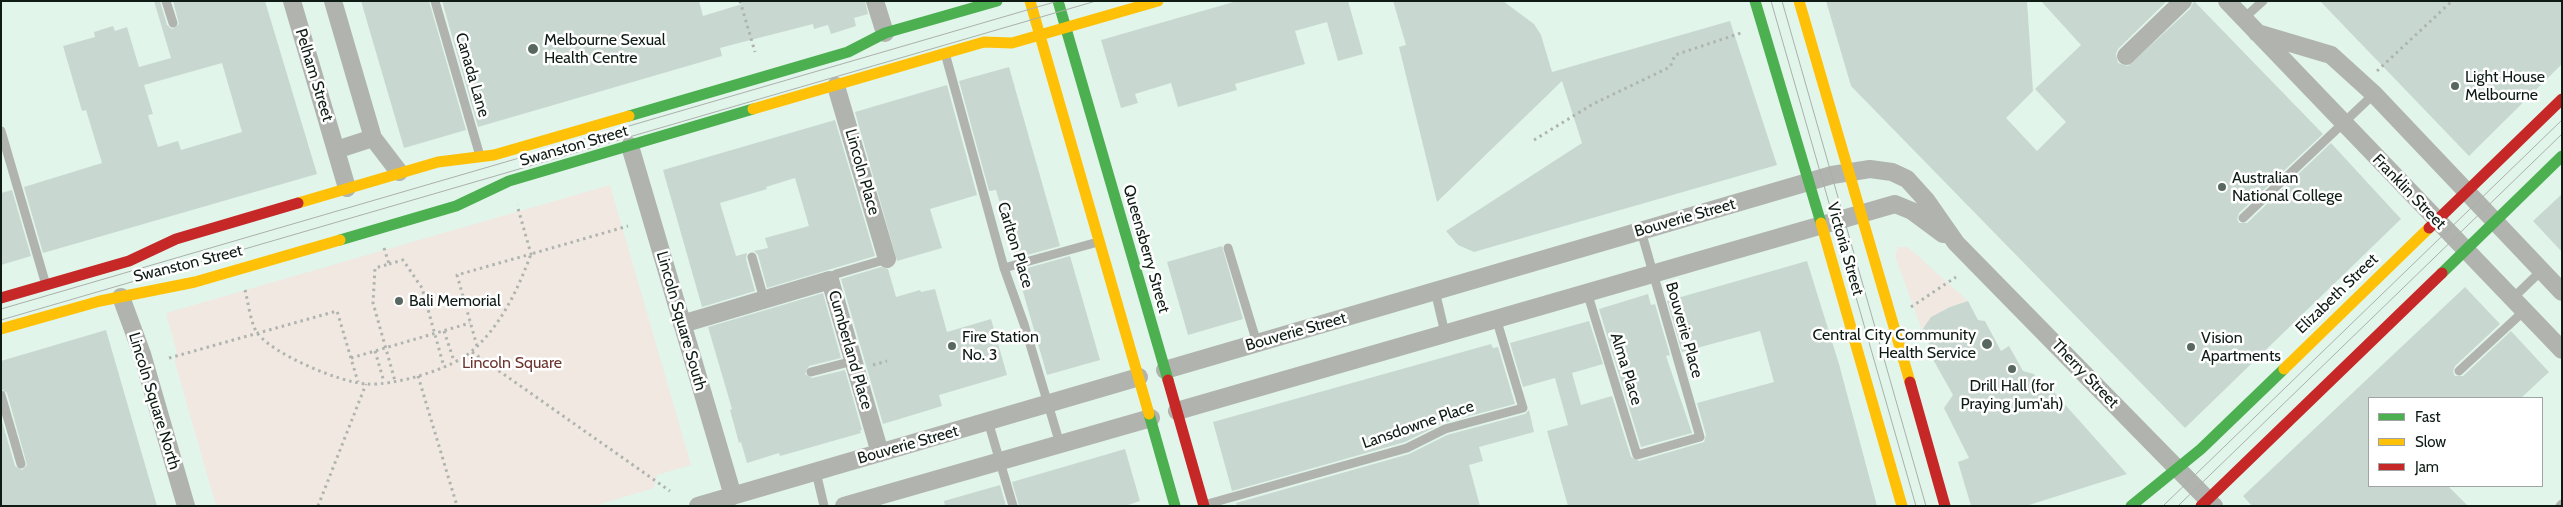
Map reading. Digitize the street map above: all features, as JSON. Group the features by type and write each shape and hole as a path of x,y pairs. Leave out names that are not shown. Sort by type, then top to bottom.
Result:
{"street":[{"name":"Pelham Street","path":"292,1 347,188"},
{"path":"333,1 374,138 399,172"},
{"path":"876,1 885,33"},
{"name":"Swanston Street","path":"1,298 129,260 176,238 399,172 438,162 494,156 848,52 885,33 997,1"},
{"name":"Queensberry Street","path":"1030,1 1040,35 1112,238 1164,414 1203,506"},
{"name":"Queensberry Street","path":"1058,1 1112,238 1164,414 1175,506"},
{"name":"Swanston Street","path":"1,329 121,296 195,282 456,206 510,181 984,42 1012,43 1158,1"},
{"name":"Victoria Street","path":"1755,1 1902,506"},
{"name":"Victoria Street","path":"1799,1 1841,148 1850,171 1945,506"},
{"path":"2126,56 2183,1"},
{"name":"Franklin Street","path":"2226,1 2562,350"},
{"name":"Franklin Street","path":"2257,33 2331,56 2374,94 2562,292"},
{"name":"Lincoln Place","path":"836,86 887,258"},
{"name":"Elizabeth Street","path":"2131,506 2201,449 2562,99"},
{"path":"336,150 374,138"},
{"name":"Lincoln Square South","path":"630,146 682,324 741,498"},
{"path":"2207,504 2464,249 2562,156"},
{"name":"Therry Street","path":"1850,171 1870,169 1892,172 1907,179 1926,200 1956,243 2177,469 2207,504"},
{"name":"Bouverie Street","path":"698,506 741,498 816,472 988,421 1850,171"},
{"name":"Therry Street","path":"1862,213 1899,204 1912,211 1956,243"},
{"path":"844,506 1862,213"},
{"name":"Cumberland Place","path":"682,324 830,280 880,453"},
{"name":"Lincoln Square North","path":"121,296 142,354 186,506"}],"lane":[{"path":"166,1 173,23"},
{"name":"Canada Lane","path":"435,1 480,156"},
{"path":"2243,19 2262,1"},
{"name":"Carlton Place","path":"945,54 1004,268 1060,444"},
{"path":"2243,218 2374,94"},
{"path":"1,131 6,163 46,285"},
{"name":"Bouverie Place","path":"1637,456 1700,437 1641,231"},
{"path":"1004,268 1112,238"},
{"path":"1228,248 1257,343"},
{"path":"752,257 764,300"},
{"path":"830,280 836,274 887,258"},
{"path":"2459,371 2518,305 2542,270"},
{"path":"1435,291 1445,333"},
{"name":"Alma Place","path":"1588,292 1637,456"},
{"name":"Lansdowne Place","path":"1203,506 1407,448 1445,429 1523,408 1496,318"},
{"path":"811,372 852,361"},
{"path":"1,395 21,464"},
{"path":"988,421 1013,506"},
{"path":"816,472 824,506"}],"path":[{"path":"740,1 755,52"},
{"path":"2377,71 2452,1"},
{"path":"1534,140 1593,104 1670,67 1675,55 1744,32"},
{"path":"242,284 257,333 294,359 313,368 366,384 418,376 444,367 472,352 507,307 531,254 517,205"},
{"path":"477,346 457,275 628,226"},
{"path":"383,245 389,264"},
{"path":"395,381 373,303 375,268 403,260 422,288 444,367"},
{"path":"1910,308 1956,277"},
{"path":"169,358 337,311 358,382"},
{"path":"351,358 470,323"},
{"path":"444,331 454,361"},
{"path":"374,351 384,382"},
{"path":"472,352 670,491"},
{"path":"418,376 457,506"},
{"path":"318,506 366,384"}],"green space":[{"name":"Lincoln Square","path":"610,185 691,465 657,475 654,488 594,506 216,506 175,363 176,349 166,313"},
{"path":"1898,247 1908,247 1968,301 1942,311 1922,330 1895,256"}],"building":[{"path":"154,1 160,1 167,25 172,29 179,24 173,1 265,1 317,174 43,253 24,187 102,163 86,110 82,111 63,46 95,37 94,32 113,26 115,31 127,27 139,67 171,58","holes":["222,63 242,132 181,150 178,141 158,147 148,115 153,114 144,85"]},
{"path":"361,1 429,1 466,130 404,148"},
{"path":"442,1 699,1 703,16 742,4 741,1 865,1 868,14 854,18 856,26 831,34 828,25 814,29 813,24 735,44 720,48 722,56 478,127"},
{"path":"1237,1 1348,1 1363,54 1338,61 1327,22 1295,31 1305,64 1235,84 1237,90 1178,107 1171,83 1135,94 1138,103 1121,108 1101,40"},
{"path":"1393,1 1503,1 1534,24 1541,35 1552,72 1730,21 1777,165 1474,252 1458,245 1446,231 1582,143 1562,81 1437,202 1399,47 1406,45"},
{"path":"1826,1 2027,1 2033,91 2006,118 2037,151 2066,122 2035,89 2081,45 2041,1 2167,1 2118,49 2116,54 2118,63 2128,66 2190,9 2194,1 2323,134 2239,213 2237,219 2239,223 2247,223 2331,143 2401,219 2185,428 1851,86"},
{"path":"2320,1 2562,1 2562,64 2469,156"},
{"path":"1009,67 1060,246 1016,258 996,190 989,191 959,81"},
{"path":"947,85 977,195 930,209 942,248 897,261 855,112"},
{"path":"835,120 875,256 767,288 758,255 754,251 768,248 765,238 809,226 795,178 766,187 767,189 720,203 736,256 747,253 746,259 755,291 702,307 663,170"},
{"path":"12,190 31,256 1,265 1,193"},
{"path":"2562,194 2562,252 2533,221"},
{"path":"1222,246 1243,319 1188,335 1167,262"},
{"path":"1070,256 1100,360 1047,375 1017,271"},
{"path":"1807,261 1839,364 1877,506 1568,506 1547,431 1568,425 1555,378 1523,387 1510,343 1589,321 1603,364 1572,373 1581,405 1612,396 1631,457 1639,461 1704,442 1706,435 1697,403 1774,382 1760,331 1682,352 1667,301"},
{"path":"881,267 888,269 896,297 920,290 921,292 935,289 947,332 991,319 1007,375 939,395 942,406 883,424 841,279"},
{"path":"2465,287 2500,324 2455,366 2453,372 2455,376 2463,376 2511,331 2549,372 2522,397 2368,397 2368,487 2449,487 2468,506 2252,506 2243,496"},
{"path":"823,293 841,358 809,366 805,374 812,378 845,370 862,430 860,430 861,433 780,456 779,453 747,463 741,442 739,443 730,410 732,409 708,327"},
{"path":"1648,294 1651,305 1655,304 1670,355 1666,356 1692,433 1641,447 1599,309"},
{"path":"1968,301 1978,320 1985,321 2001,351 2009,346 2023,371 2034,374 2042,389 2052,390 2127,474 2026,506 1971,506 1958,462 1969,458 1944,408 1953,395 1930,354 1931,348 1922,330 1931,317 1950,307"},
{"path":"106,330 157,506 1,506 1,418 15,466 22,470 27,465 7,393 1,389 1,361"},
{"path":"1491,344 1493,348 1498,347 1515,404 1443,423 1405,442 1232,491 1213,422"},
{"path":"1529,410 1534,432 1479,447 1483,461 1469,465 1480,506 1237,506 1236,503 1409,454 1447,435 1525,414"},
{"path":"1125,449 1140,501 1125,506 1019,506 1012,482"},
{"path":"1000,485 1006,506 945,506 944,501"}],"tram line":[{"path":"1,309 1058,1"},
{"path":"1,320 1096,1"},
{"path":"1771,1 1916,506"},
{"path":"1782,1 1926,506"},
{"path":"2163,506 2562,120"},
{"path":"2178,506 2562,134"}],"traffic: fast":[{"path":"629,116 848,52 885,33 997,1"},
{"path":"1058,1 1168,380"},
{"path":"1755,1 1821,223"},
{"path":"340,240 456,206 509,181 753,109"},
{"path":"2442,273 2562,156"},
{"path":"2131,506 2201,449 2284,369"},
{"path":"1149,414 1175,506"}],"traffic: slow":[{"path":"1030,1 1149,414"},
{"path":"753,109 984,42 1012,43 1158,1"},
{"path":"1799,1 1910,382"},
{"path":"298,203 438,162 494,155 629,116"},
{"path":"1821,223 1902,506"},
{"path":"2284,369 2429,228"},
{"path":"1,329 100,301 195,282 340,240"}],"traffic: jam":[{"path":"2429,228 2562,99"},
{"path":"1,298 129,261 176,239 298,203"},
{"path":"2201,506 2442,273"},
{"path":"1168,380 1204,506"},
{"path":"1910,382 1945,506"}],"place":[{"name":"Melbourne Sexual Health Centre","path":"533,49"},
{"name":"Light House Melbourne","path":"2455,86"},
{"name":"Australian National College","path":"2222,187"},
{"name":"Bali Memorial","path":"399,301"},
{"name":"Central City Community Health Service","path":"1987,344"},
{"name":"Fire Station No. 3","path":"952,346"},
{"name":"Vision Apartments","path":"2191,347"},
{"name":"Drill Hall (for Praying Jum'ah)","path":"2012,369"}]}
